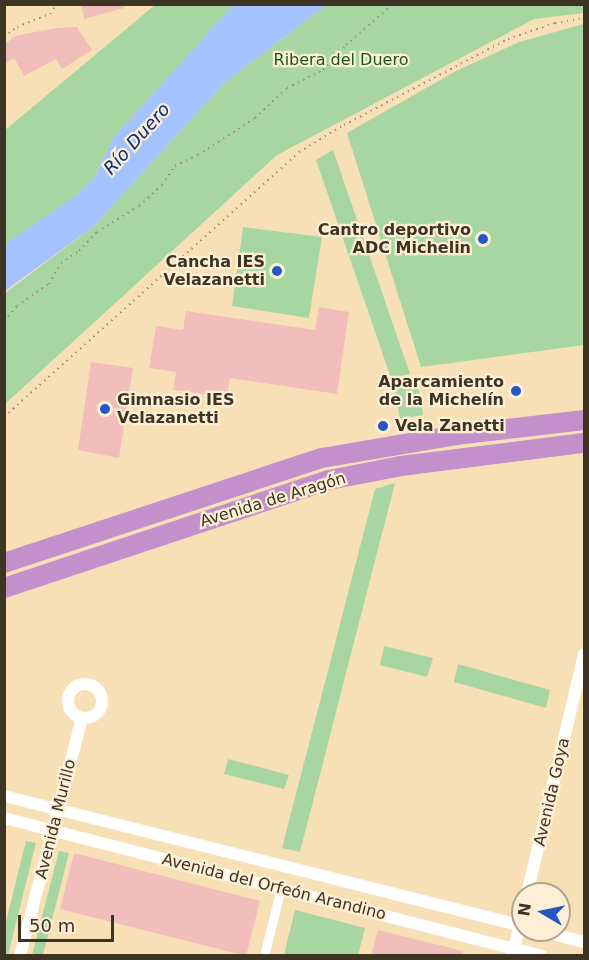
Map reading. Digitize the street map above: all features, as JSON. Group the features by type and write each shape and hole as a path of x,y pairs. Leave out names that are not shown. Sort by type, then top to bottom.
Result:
{"highway":[{"name":"Avenida de Aragón","path":"4,563 322,458 456,435 585,420"},
{"name":"Avenida de Aragón","path":"4,588 329,480 401,466 585,443"}],"street":[{"name":"Avenida Goya","path":"530,882 585,655"},
{"name":"Avenida Murillo","path":"21,956 82,718"},
{"name":"Avenida del Orfeón Arandino","path":"4,796 511,923"},
{"name":"Avenida del Orfeón Arandino","path":"4,818 281,888 513,952 543,956"},
{"path":"264,956 281,888"}],"path":[{"path":"4,36 17,27 50,14 57,4"},
{"path":"4,321 18,306 49,284 61,264 79,251 98,232 139,206 162,185 175,166 198,155 255,118 287,88 323,70 345,45 393,4"},
{"path":"4,417 299,152 344,125 508,39 555,23 585,18"}],"green space":[{"path":"155,5 234,5 113,138 95,177 75,196 5,247 4,131"},
{"name":"Ribera del Duero","path":"326,5 584,5 584,13 534,19 277,155 5,404 5,293 94,226 223,84"},
{"name":"Cantro deportivo ADC Michelin","path":"584,24 584,345 421,367 347,133 456,71 519,42"},
{"path":"333,150 410,374 391,378 316,160"},
{"name":"Cancha IES Velazanetti","path":"243,227 322,237 309,318 232,306"},
{"path":"418,385 423,415 400,419 394,389"},
{"path":"395,483 300,852 282,848 375,489"},
{"path":"384,646 433,658 427,677 380,665"},
{"path":"458,664 550,690 546,708 454,682"},
{"path":"228,759 289,775 284,789 224,774"},
{"path":"26,841 36,843 8,955 5,955 5,926"},
{"path":"59,851 69,853 43,955 32,955"},
{"path":"295,910 365,928 358,955 284,955"}],"water":[{"name":"Río Duero","path":"234,4 326,5 223,84 94,226 5,291 5,247 8,242 75,196 95,177 113,138"}],"building":[{"path":"81,4 124,4 124,8 84,19"},
{"path":"77,27 92,50 62,69 56,59 24,76 14,58 4,65 4,45 15,36 56,28"},
{"path":"319,307 349,312 337,394 230,378 227,397 173,390 176,372 149,368 156,326 183,330 186,311 315,330"},
{"name":"Gimnasio IES Velazanetti","path":"91,362 133,368 119,458 78,450"},
{"path":"74,853 260,901 246,956 60,909"},
{"path":"378,930 463,951 463,956 371,956"}],"place":[{"name":"Cantro deportivo ADC Michelin","path":"483,239"},
{"name":"Cancha IES Velazanetti","path":"277,271"},
{"name":"Aparcamiento de la Michelín","path":"516,391"},
{"name":"Gimnasio IES Velazanetti","path":"105,409"},
{"name":"Vela Zanetti","path":"383,426"}]}
